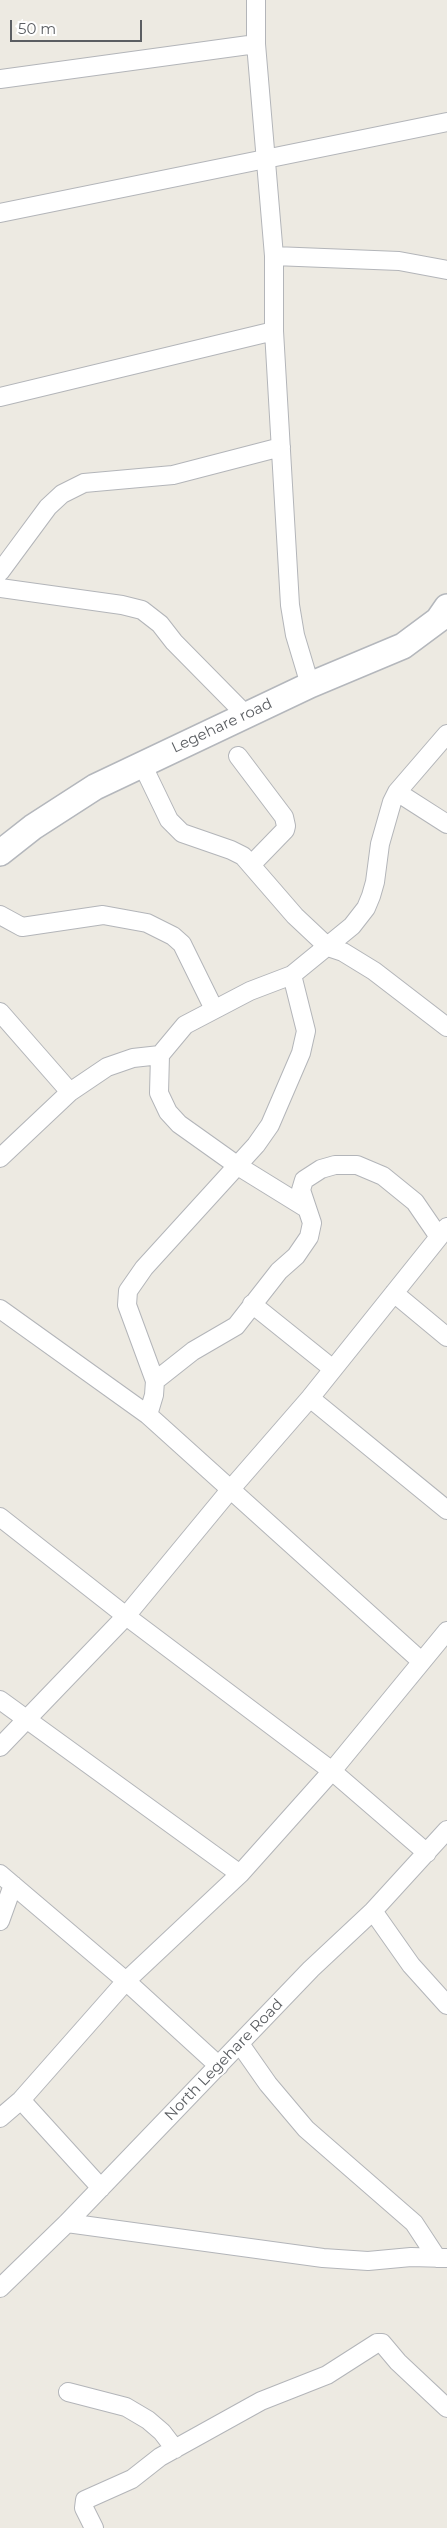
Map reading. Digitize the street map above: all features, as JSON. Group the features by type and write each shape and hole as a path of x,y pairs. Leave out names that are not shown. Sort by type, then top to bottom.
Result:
{"main road":[{"name":"Legehare road","path":"0,853 32,827 95,786 310,685 403,646 438,620 447,607"}],"street":[{"path":"256,0 256,44 274,256 274,332 290,605 310,685"},
{"path":"0,78 256,44"},
{"path":"0,213 447,122"},
{"path":"274,256 399,261 447,270"},
{"path":"0,397 274,332"},
{"path":"0,572 48,507 62,494 84,483 173,475 281,447"},
{"path":"0,588 122,605 142,610 160,624 174,642 246,715"},
{"path":"306,1208 238,1166 179,1124 168,1112 159,1093 160,1054 185,1025 250,991 292,975 352,926 366,908 375,882 386,821 397,792 447,734"},
{"path":"238,756 284,817 286,826 286,830 252,864"},
{"path":"142,764 168,820 182,833 231,850 252,864 295,916 328,946 343,952 374,971 447,1026"},
{"path":"397,792 447,824"},
{"path":"0,915 22,927 103,915 147,923 173,936 182,944 214,1009"},
{"path":"148,1415 154,1395 155,1380 127,1305 128,1291 144,1268 256,1146 270,1125 301,1053 306,1031 292,975"},
{"path":"0,1012 70,1092"},
{"path":"0,1158 70,1092 107,1067 133,1058 160,1054"},
{"path":"0,1747 126,1616 230,1490 310,1398 443,1232 415,1202 383,1176 356,1165 335,1165 321,1169 304,1180 301,1190 312,1223 309,1237 296,1256 279,1271 236,1326 193,1351 155,1380"},
{"path":"394,1293 447,1337"},
{"path":"252,1304 333,1369"},
{"path":"4,1315 148,1415 421,1661"},
{"path":"310,1398 447,1510"},
{"path":"3,1524 332,1771 426,1853"},
{"path":"0,2118 21,2100 126,1981 240,1874 332,1771 447,1631"},
{"path":"0,1700 240,1874"},
{"name":"North Legehare Road","path":"0,2288 68,2223 311,1969 373,1911 447,1830"},
{"path":"6,1880 126,1981 219,2066"},
{"path":"0,1922 6,1880"},
{"path":"373,1911 411,1965 447,2005"},
{"path":"240,2044 268,2084 306,2129 414,2223 442,2258"},
{"path":"21,2100 101,2188"},
{"path":"68,2223 323,2258 368,2261 411,2257 442,2258"},
{"path":"94,2528 84,2508 85,2500 132,2479 175,2449 261,2401 327,2376 378,2343 382,2343 398,2362 447,2408"},
{"path":"68,2392 126,2407 148,2420 162,2432 175,2449"}]}
